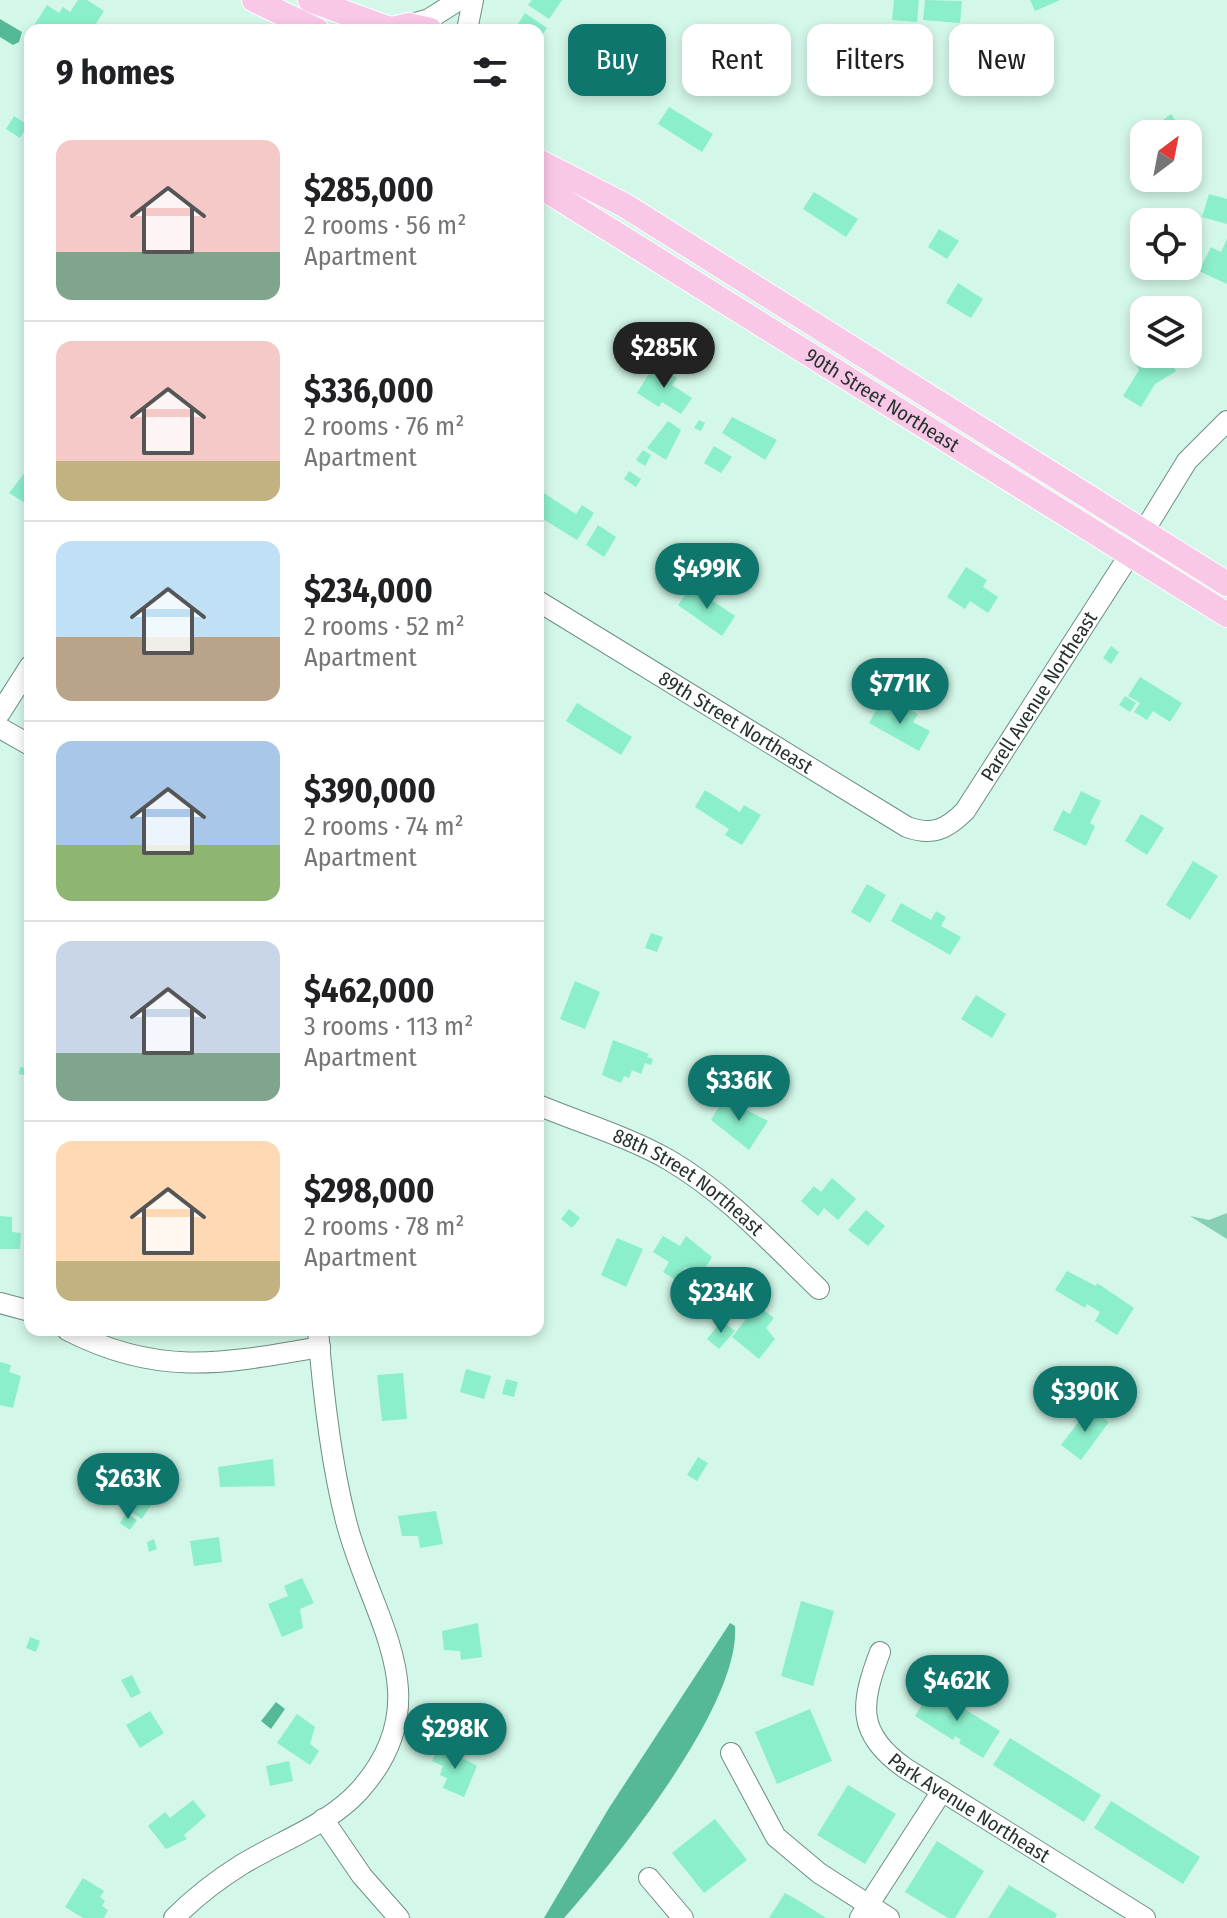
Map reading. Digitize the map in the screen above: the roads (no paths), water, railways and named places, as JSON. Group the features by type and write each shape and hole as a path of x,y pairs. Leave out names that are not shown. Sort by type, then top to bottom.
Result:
{"main road":[{"path":"254,0 304,24"},
{"path":"310,0 388,24"},
{"name":"90th Street Northeast","path":"544,164 624,205 1227,584"},
{"name":"90th Street Northeast","path":"544,189 1227,615"}],"street":[{"path":"416,24 459,0"},
{"path":"468,24 473,0"},
{"path":"1144,531 1187,461 1227,421"},
{"name":"Parell Avenue Northeast","path":"939,831 965,811 1130,554"},
{"name":"89th Street Northeast","path":"544,605 907,827 925,833 939,831"},
{"path":"0,713 24,675"},
{"path":"0,728 24,742"},
{"name":"88th Street Northeast","path":"544,1107 634,1143 693,1175 729,1201 819,1289"},
{"path":"0,1303 24,1309"},
{"path":"80,1336 110,1350 164,1362 243,1361 319,1339 344,1515 360,1570 393,1648 398,1705 391,1740 375,1771 341,1808 240,1866 174,1918"},
{"name":"Park Avenue Northeast","path":"880,1652 864,1706 872,1734 892,1759 1145,1918"},
{"path":"731,1753 776,1837 864,1911 889,1918"},
{"path":"864,1911 942,1791"},
{"path":"323,1819 362,1876 399,1918"},
{"path":"649,1878 683,1918"}]}
